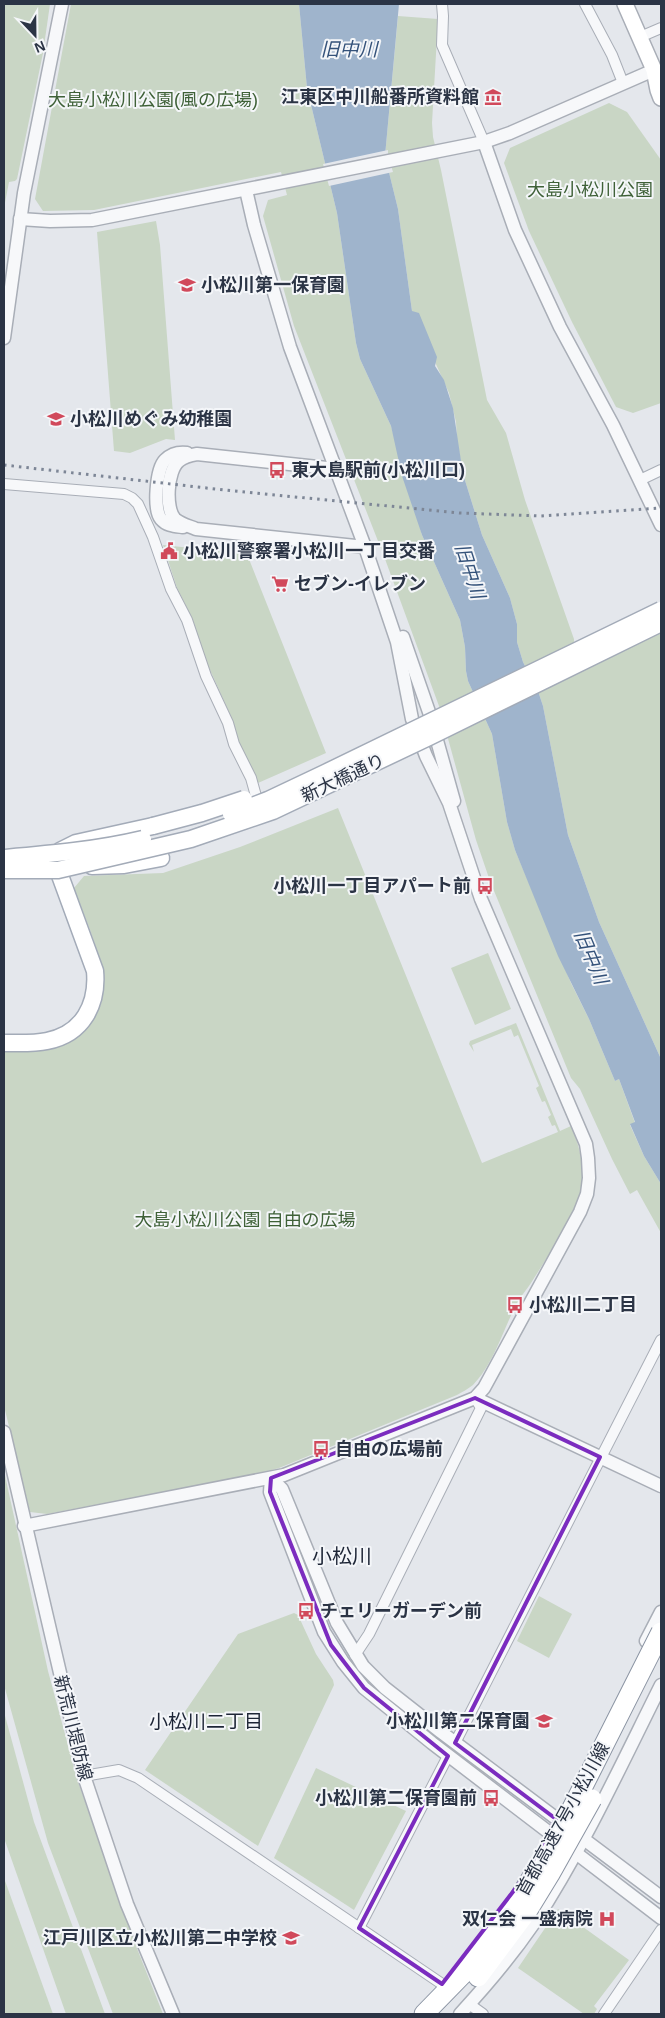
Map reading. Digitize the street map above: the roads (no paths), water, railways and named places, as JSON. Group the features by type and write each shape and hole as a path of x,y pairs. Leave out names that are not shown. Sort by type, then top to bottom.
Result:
{"highway":[{"name":"首都高速7号小松川線","path":"424,2014 466,1971 484,1949 539,1868 583,1788 661,1632"},
{"name":"首都高速7号小松川線","path":"443,2014 476,1980 505,1943 550,1874 594,1795 661,1661"}],"main road":[{"path":"625,4 659,72 661,98"},
{"name":"新大橋通り","path":"4,870 55,864 191,839 273,811 661,610"},
{"name":"新大橋通り","path":"4,858 53,854 122,844 226,816 268,800 426,732 661,623"},
{"path":"55,864 60,850 76,843 202,813 240,800 321,764 426,732"},
{"path":"4,865 124,865 161,858 251,830 335,793 426,732"},
{"path":"4,858 13,861 46,859 55,864 95,970 95,995 92,1005 84,1018 70,1032 48,1041 4,1043"}],"street":[{"path":"4,338 20,218 62,4"},
{"path":"442,4 442,45 484,142 515,230 560,327 604,408 661,525"},
{"path":"585,4 612,55 622,83"},
{"path":"640,37 661,28"},
{"path":"20,218 50,222 92,220 484,142 510,133 622,83 659,72"},
{"path":"24,1526 271,1478 299,1470 475,1398 484,1388 576,1219 586,1194 589,1178 586,1144 480,899 449,804 426,756 412,719 400,654 365,547 279,317 246,190"},
{"path":"336,469 197,454 179,460 174,466 168,503 176,520 196,529 365,547"},
{"path":"640,480 661,470"},
{"path":"4,484 124,494 138,504 153,536 171,589 187,620 206,676 228,723 234,744 251,778 256,796 254,808 236,816 149,842 55,864"},
{"path":"365,547 393,610 421,688 449,780 467,862"},
{"path":"454,1743 661,1340"},
{"path":"475,1398 661,1486"},
{"path":"355,1655 369,1634 482,1408 475,1398"},
{"name":"新荒川堤防線","path":"4,1432 24,1526 84,1776 127,1904 173,2014"},
{"path":"271,1478 282,1489 337,1623 355,1655 385,1688 454,1743 661,1897"},
{"path":"271,1478 270,1492 324,1632 331,1645 364,1688 448,1756 661,1918"},
{"path":"413,2014 442,1984 496,1917 522,1880 550,1832 661,1612"},
{"path":"460,2014 496,1973 533,1924 584,1839 661,1685"},
{"path":"359,1928 448,1756"},
{"path":"84,1776 118,1770 138,1778 442,1984"},
{"path":"604,2014 661,1930"},
{"path":"469,2004 483,2014"}],"water":[{"name":"旧中川","path":"299,4 399,4 385,156 398,209 412,311 419,313 437,357 435,366 444,380 453,408 463,474 482,535 510,598 517,624 517,642 523,662 543,706 568,835 599,922 661,1059 661,1184 644,1156 630,1124 635,1122 619,1079 615,1081 589,1019 558,956 515,850 507,822 492,734 468,681 460,620 422,535 402,476 391,426 360,359 337,213 307,88"}],"railway":[{"path":"4,465 224,490 460,513 541,516 661,508"}],"place":[{"name":"江東区中川船番所資料館","path":"493,97"},
{"name":"小松川第一保育園","path":"187,285"},
{"name":"小松川めぐみ幼稚園","path":"56,419"},
{"name":"東大島駅前(小松川口)","path":"277,470"},
{"name":"小松川警察署小松川一丁目交番","path":"169,551"},
{"name":"セブン-イレブン","path":"280,584"},
{"name":"小松川一丁目アパート前","path":"485,886"},
{"name":"小松川二丁目","path":"515,1305"},
{"name":"自由の広場前","path":"321,1449"},
{"name":"チェリーガーデン前","path":"306,1611"},
{"name":"小松川第二保育園","path":"544,1721"},
{"name":"小松川第二保育園前","path":"491,1798"},
{"name":"双仁会 一盛病院","path":"607,1919"},
{"name":"江戸川区立小松川第二中学校","path":"291,1938"}],"district":[{"name":"小松川","path":"342,1556"},
{"name":"小松川二丁目","path":"206,1721"}],"park label":[{"name":"大島小松川公園(風の広場)","path":"153,100"},
{"name":"大島小松川公園","path":"590,190"},
{"name":"大島小松川公園 自由の広場","path":"245,1220"}]}
